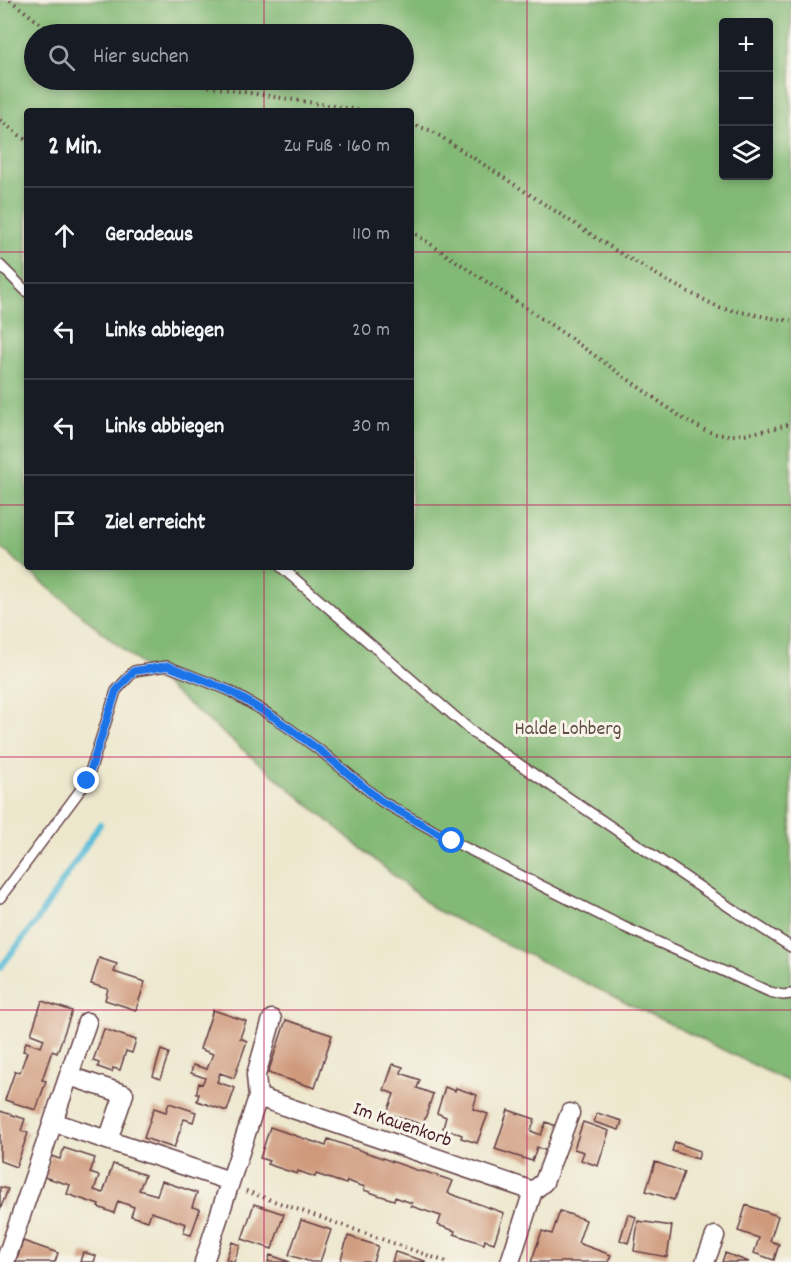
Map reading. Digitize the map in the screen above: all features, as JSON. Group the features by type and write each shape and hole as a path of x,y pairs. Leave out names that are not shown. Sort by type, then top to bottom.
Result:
{"street":[{"path":"204,1262 258,1097 256,1075 272,1019"},
{"path":"5,1262 87,1022"},
{"path":"69,1076 124,1094 108,1140"},
{"name":"Im Kauenkorb","path":"258,1097 533,1191"},
{"path":"510,1262 533,1191 544,1182 570,1113"},
{"path":"53,1122 230,1183"},
{"path":"705,1262 715,1236"}],"lane":[{"path":"0,265 24,289"},
{"path":"284,570 475,734 718,900 791,947"},
{"path":"0,898 87,781 116,691 134,671 168,666 228,690 275,718 322,752 381,801 452,841 624,927 770,992 791,994"}],"path":[{"path":"10,0 41,24"},
{"path":"231,90 346,108"},
{"path":"0,120 24,139"},
{"path":"414,125 432,130 615,250 669,282 720,308 791,320"},
{"path":"414,233 563,333 685,420 703,430 723,436 761,431 791,423"},
{"path":"230,1183 446,1262"}],"green space":[{"name":"Halde Lohberg","path":"0,0 791,0 791,1083 434,909 28,570 414,570 414,108 24,108 24,567 0,547"}],"building":[{"path":"99,958 117,964 114,972 145,982 136,1010 105,1000 108,989 91,984"},
{"path":"42,1001 72,1011 57,1053 52,1051 42,1080 46,1081 36,1110 5,1100 15,1071 20,1072 27,1052 23,1051 26,1042 41,1047 44,1039 31,1034"},
{"path":"213,1010 246,1021 240,1038 247,1041 234,1078 220,1073 217,1082 235,1088 227,1111 197,1101 199,1083 202,1084 205,1078 191,1073 193,1065 207,1069 213,1054 200,1049"},
{"path":"286,1020 332,1035 315,1088 268,1073"},
{"path":"104,1029 136,1040 132,1053 126,1051 120,1070 113,1068 112,1072 98,1067 99,1063 93,1061"},
{"path":"161,1050 169,1053 160,1079 153,1076"},
{"path":"393,1064 403,1067 401,1073 420,1080 417,1088 433,1094 423,1125 387,1113 394,1094 384,1090"},
{"path":"445,1087 477,1095 473,1109 488,1114 477,1143 461,1138 462,1135 443,1128 446,1117 437,1113"},
{"path":"169,1103 196,1112 193,1122 184,1119 174,1148 144,1138 154,1108 166,1112"},
{"path":"508,1110 535,1119 531,1131 541,1135 546,1122 556,1126 547,1151 537,1147 532,1161 495,1149"},
{"path":"0,1111 25,1119 21,1131 28,1133 16,1167 0,1161"},
{"path":"597,1113 622,1121 619,1130 594,1122"},
{"path":"583,1122 609,1131 598,1166 581,1160 584,1152 574,1149"},
{"path":"270,1127 326,1146 328,1139 453,1181 448,1193 504,1213 494,1243 485,1240 484,1244 454,1234 455,1231 438,1225 441,1216 411,1206 412,1203 395,1197 394,1200 378,1195 364,1190 365,1187 347,1181 346,1184 316,1174 315,1177 298,1171 297,1174 267,1164 269,1161 260,1158"},
{"path":"675,1142 700,1151 698,1159 672,1151"},
{"path":"64,1148 95,1158 90,1173 99,1176 94,1190 103,1193 113,1164 145,1175 139,1190 157,1195 162,1181 197,1193 192,1207 200,1209 191,1235 183,1233 186,1224 151,1212 148,1221 131,1216 134,1207 118,1201 114,1213 67,1194 70,1185 44,1177 51,1156 60,1159"},
{"path":"655,1162 684,1172 674,1200 646,1191"},
{"path":"0,1187 8,1189 0,1210"},
{"path":"254,1204 284,1214 272,1249 242,1239"},
{"path":"746,1205 778,1216 770,1241 779,1244 774,1260 754,1253 759,1238 738,1231"},
{"path":"560,1211 586,1220 578,1243 611,1255 608,1262 531,1262 542,1231 552,1234"},
{"path":"628,1214 636,1217 628,1243 620,1240"},
{"path":"301,1220 331,1230 320,1262 311,1262 289,1255"},
{"path":"638,1221 672,1226 667,1257 634,1251"},
{"path":"348,1236 378,1246 373,1262 340,1262"},
{"path":"23,1241 58,1253 55,1262 16,1262"},
{"path":"232,1242 240,1245 234,1262 226,1259"},
{"path":"83,1252 96,1256 94,1262 80,1262"},
{"path":"395,1252 425,1261 425,1262 392,1262"},
{"path":"725,1253 749,1262 722,1262"},
{"path":"270,1255 290,1262 268,1262"}],"waterway":[{"path":"0,968 36,922 100,824"}],"route":[{"path":"87,781 116,691 134,671 168,666 228,690 275,718 322,752 381,801 452,841"}]}
